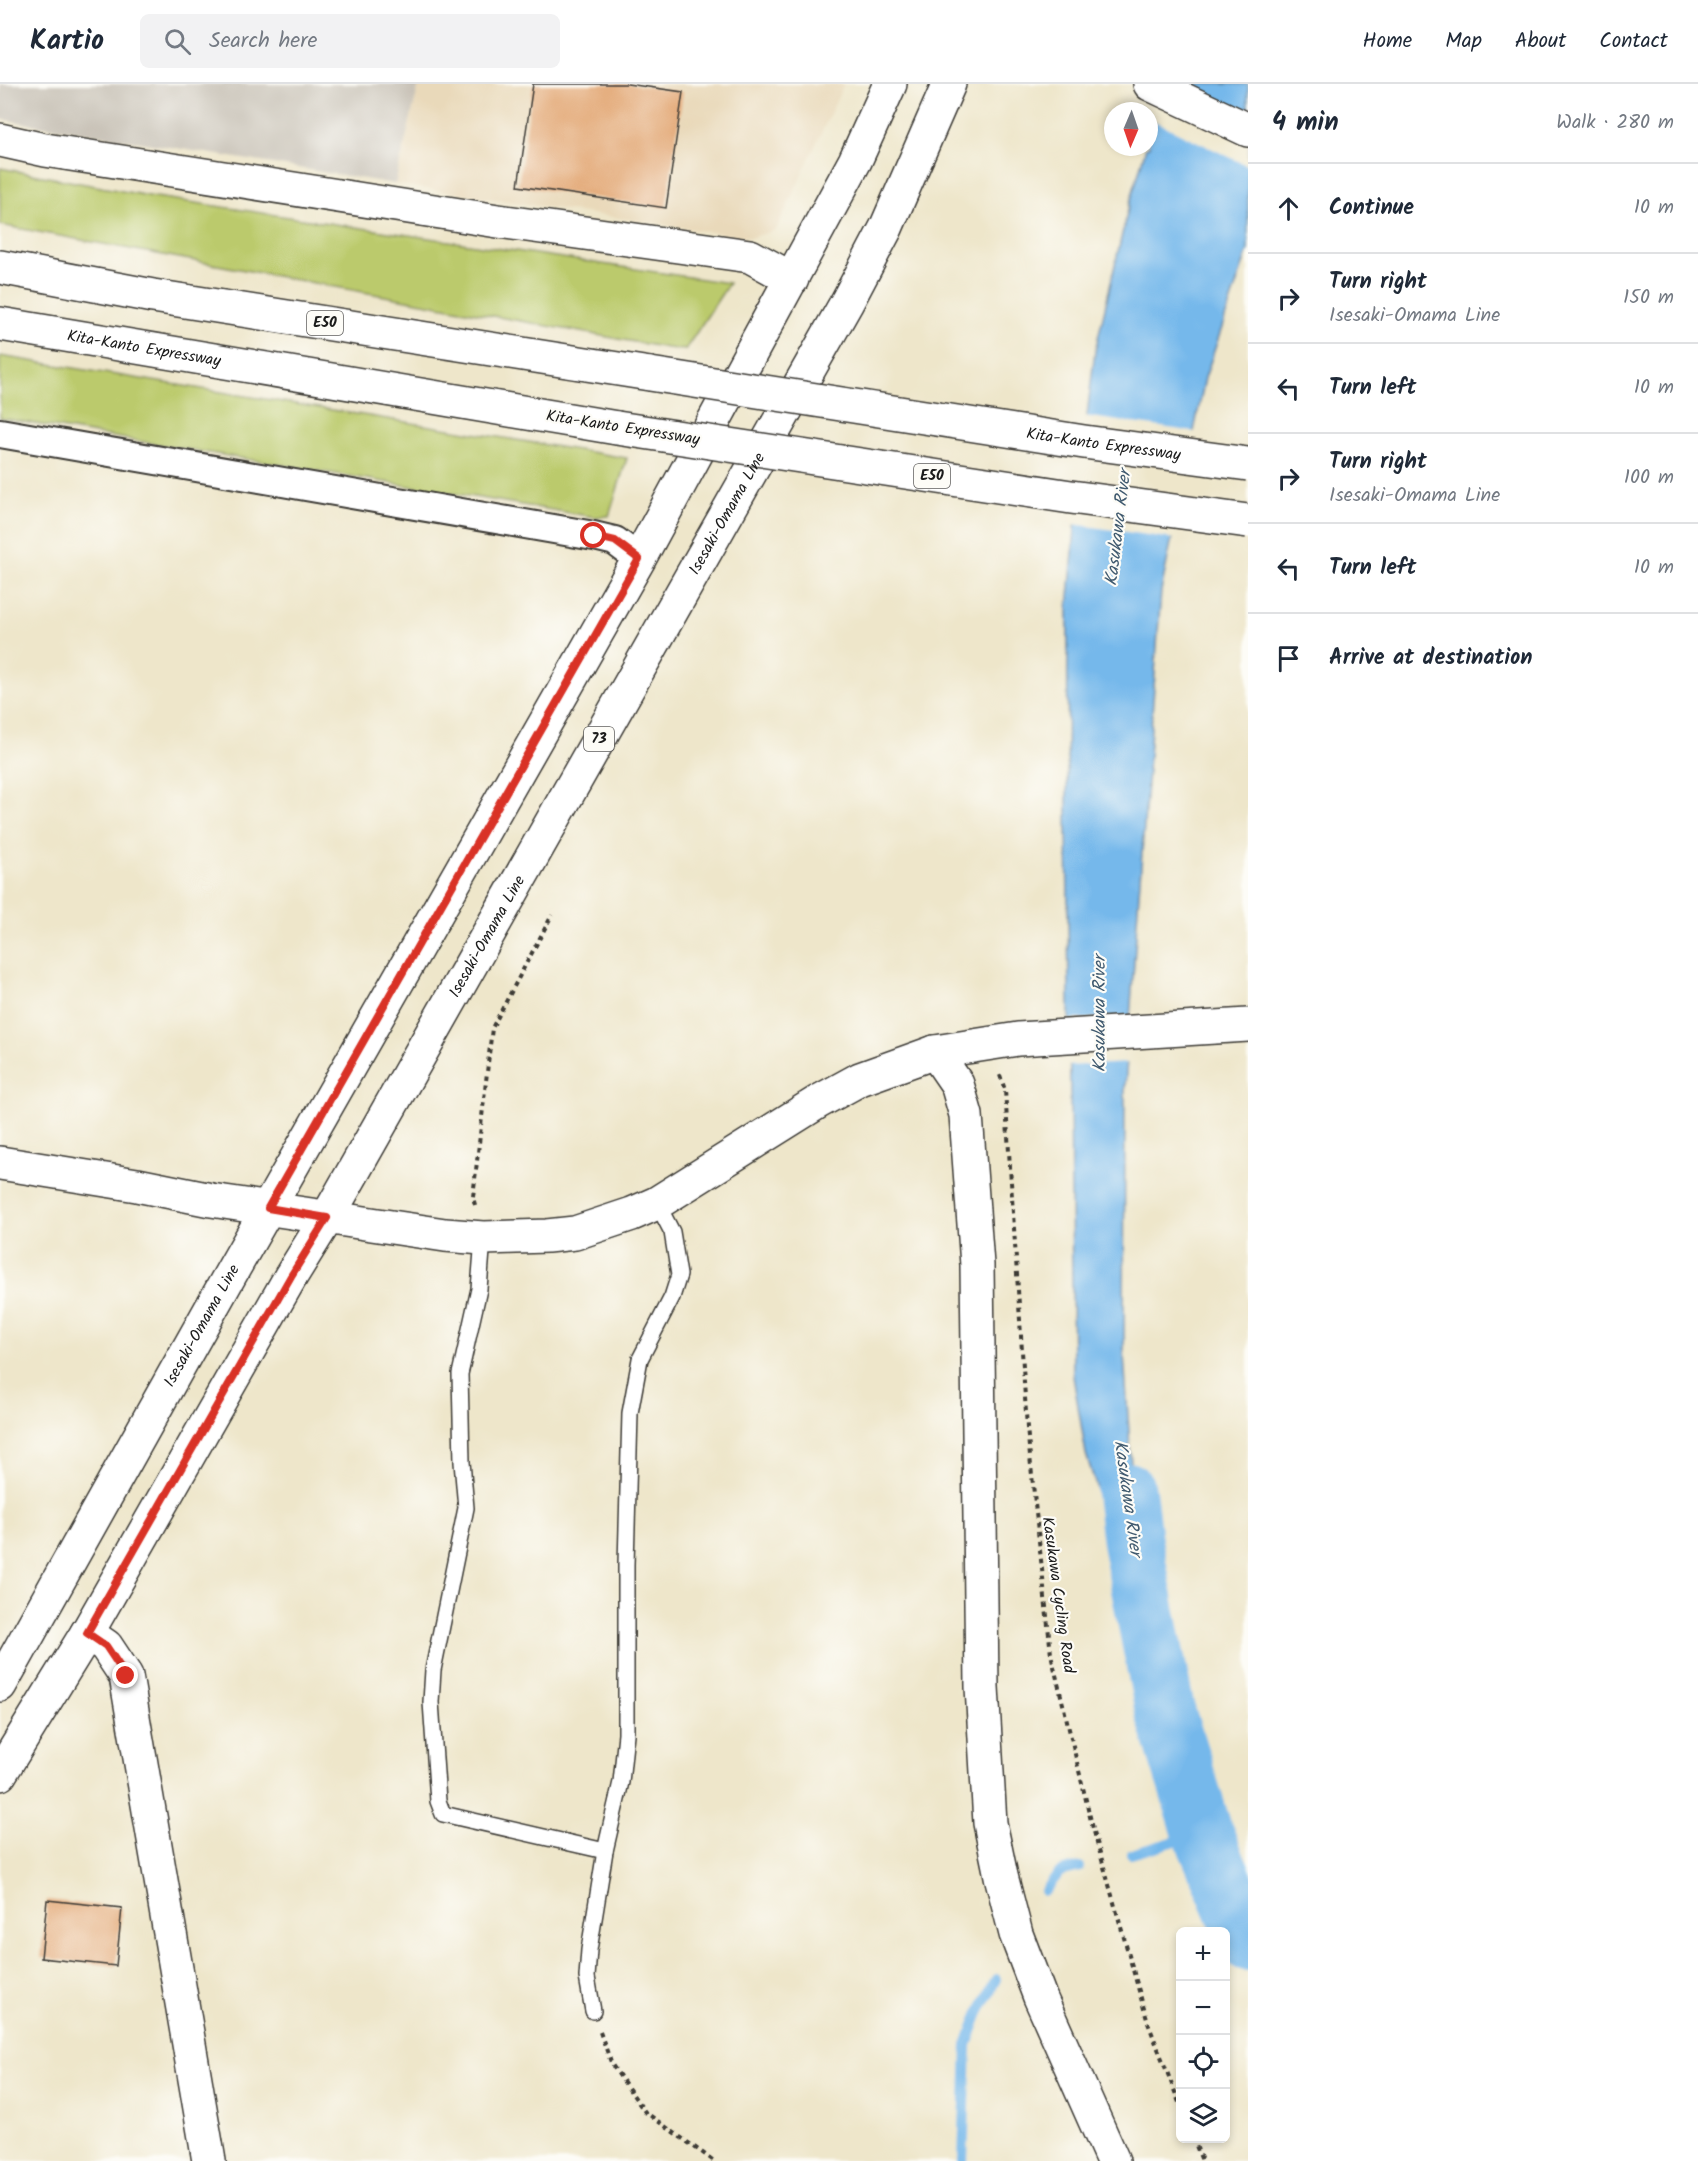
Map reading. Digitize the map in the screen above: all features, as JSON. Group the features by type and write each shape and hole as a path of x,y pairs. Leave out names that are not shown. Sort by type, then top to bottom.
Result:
{"main road":[{"name":"Isesaki-Omama Line","path":"0,1685 268,1208 639,559 855,161 890,84"},
{"name":"Isesaki-Omama Line","path":"0,1774 87,1633 291,1276 327,1218 847,302 886,228 949,84"},
{"path":"1150,84 1248,130"},
{"path":"0,140 45,150 486,220 750,256 792,279"},
{"name":"Kita-Kanto Expressway","path":"0,267 165,298 1084,442 1248,464"},
{"name":"Kita-Kanto Expressway","path":"0,324 616,428 1071,497 1248,521"},
{"path":"0,1163 327,1218 483,1238 548,1236 575,1233 602,1226 657,1203 818,1102 860,1079 934,1052 1018,1039 1248,1025"},
{"path":"934,1052 957,1084 966,1115 977,1265 982,1687 990,1823 1016,1934 1040,1997 1113,2161"},
{"path":"87,1633 106,1646 126,1676 209,2161"}],"street":[{"path":"0,433 594,536 615,541 639,559"}],"lane":[{"path":"593,2012 587,1977 589,1950 606,1851 621,1782 626,1734 626,1565 630,1413 640,1359 672,1297 679,1275 672,1232 657,1203"},
{"path":"483,1238 479,1289 460,1374 462,1462 466,1508 433,1670 431,1702 438,1801 443,1814 606,1851"}],"path":[{"path":"483,1238 473,1197 492,1028 552,915"},
{"name":"Kasukawa Cycling Road","path":"999,1071 1005,1090 1027,1428 1051,1653 1091,1821 1148,2023 1176,2095"},
{"path":"593,2012 612,2065 645,2112 714,2161"},
{"path":"1195,2143 1202,2161"}],"shaded area":[{"path":"0,84 419,84 395,184 0,119"},
{"path":"419,84 844,84 776,230 750,238 395,184"}],"green space":[{"path":"0,168 149,196 729,283 685,350 667,348 0,225"},
{"path":"0,356 627,458 609,516 594,517 0,418"}],"water":[{"path":"1169,84 1248,84 1248,250 1205,378 1161,591 1125,1087 1124,1354 1138,1573 1106,1518 1086,1454 1073,1376 1067,817 1068,608 1081,463 1095,351 1127,213 1143,156 1158,156 1158,113"}],"pier":[{"path":"1165,84 1248,116 1248,166 1158,123 1158,103"},
{"path":"1084,416 1196,432 1174,539 1073,524"},
{"path":"1133,1016 1130,1063 1066,1066 1066,1020"}],"building":[{"path":"533,84 627,84 683,92 666,208 518,186"},
{"path":"47,1900 122,1908 116,1966 41,1958"}],"waterway":[{"name":"Kasukawa River","path":"1126,1492 1132,1542 1165,1711 1203,1833 1248,1941"},
{"path":"1131,1854 1203,1833"},
{"path":"1045,1891 1060,1872 1080,1867"},
{"path":"963,2161 967,2045 978,2015 996,1979"}],"route":[{"path":"126,1676 106,1646 87,1633 291,1276 327,1218 268,1208 639,559 615,541 594,536"}]}
